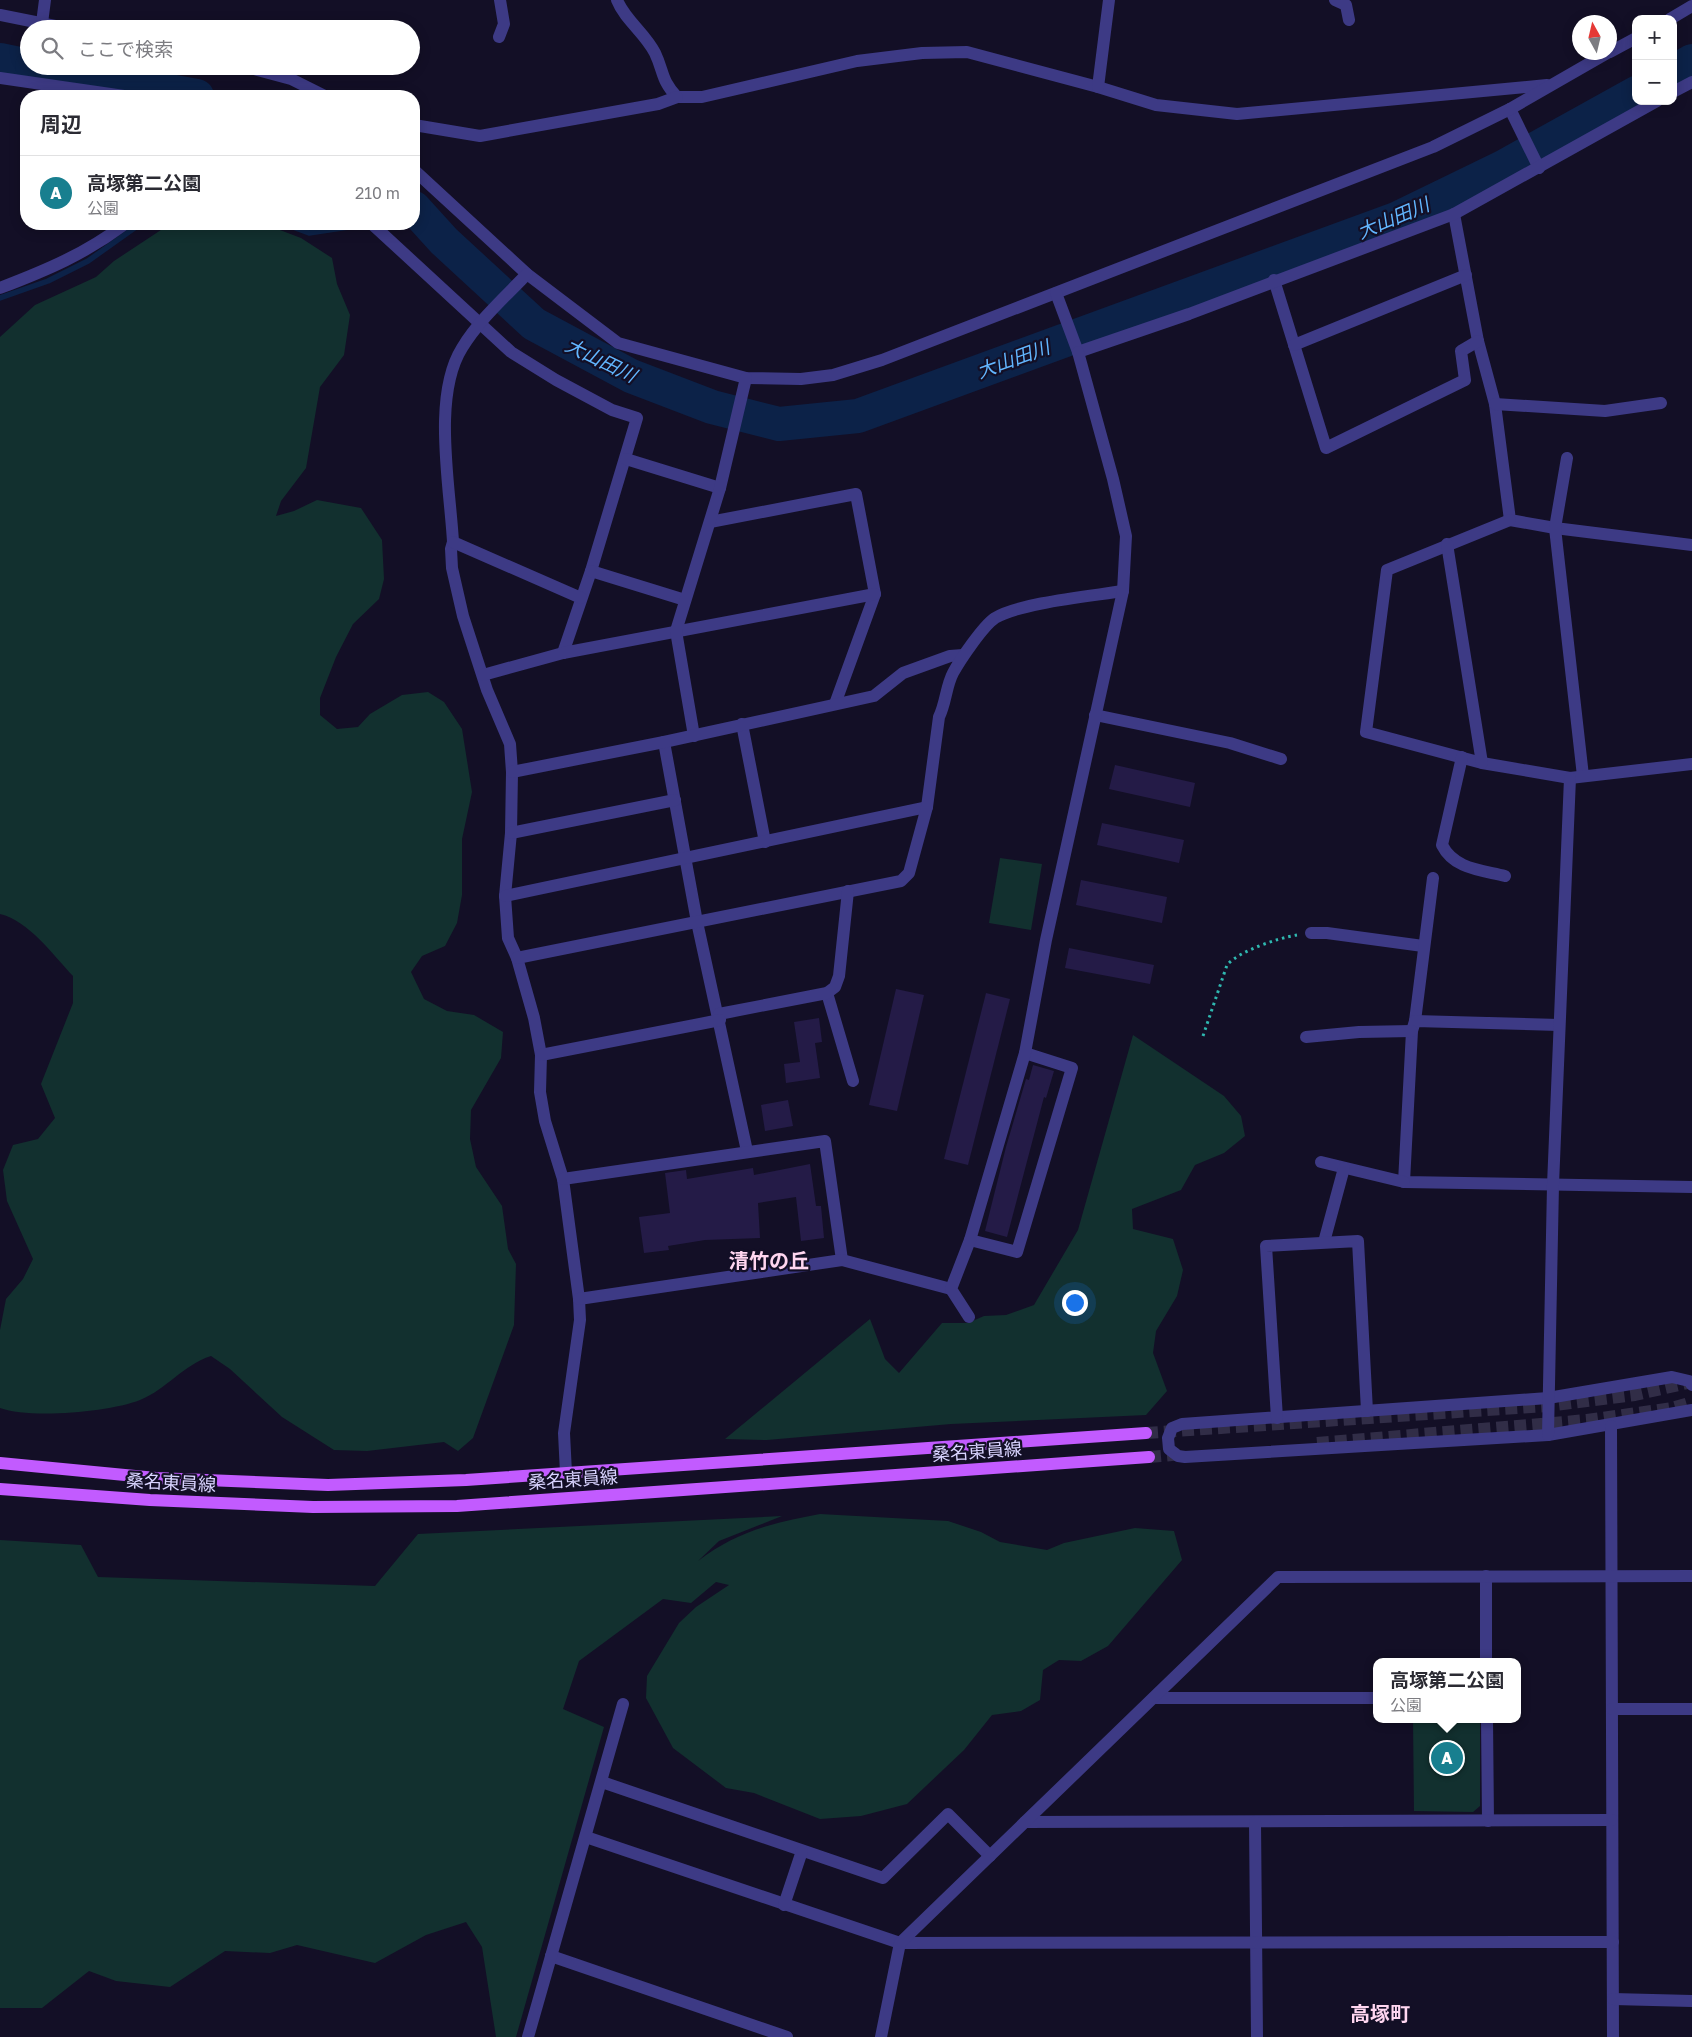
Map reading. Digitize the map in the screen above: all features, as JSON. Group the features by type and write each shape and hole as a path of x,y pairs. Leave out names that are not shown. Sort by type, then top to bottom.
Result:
{"main road":[{"name":"桑名東員線","path":"0,1462 156,1478 328,1485 466,1480 1146,1433"},
{"name":"桑名東員線","path":"0,1489 150,1500 313,1507 457,1506 1148,1457"}],"street":[{"path":"42,20 45,0"},
{"path":"499,37 504,24 500,0"},
{"path":"617,0 622,12 636,25 655,53 665,84 677,97"},
{"path":"1098,87 1109,0"},
{"path":"1335,0 1346,6 1349,20"},
{"path":"1677,15 1692,6"},
{"path":"0,14 28,20"},
{"path":"1617,48 1632,40"},
{"path":"420,126 480,136 658,104 677,97 702,97 857,61 922,53 967,52 1098,87 1156,106 1237,114 1552,85"},
{"path":"420,176 527,274 618,342 746,378 801,379 833,375 882,360 1058,298 1512,114 1552,85 1595,60"},
{"path":"276,75 291,79 313,90"},
{"path":"0,78 83,90"},
{"path":"1677,90 1692,82"},
{"path":"1077,349 1189,314 1274,280 1454,214 1537,164 1649,105"},
{"path":"1512,114 1537,164"},
{"path":"1454,214 1478,341 1495,404 1510,520"},
{"path":"0,288 59,265 90,249 117,230"},
{"path":"379,230 511,352 556,380 612,410 637,418 591,571 563,653"},
{"path":"527,274 480,324 462,348 450,373 444,405 453,542 451,549 452,568 463,616 487,690 510,744 512,772 511,833 505,896 508,938 517,958 542,1055 540,1092 545,1121 563,1180 578,1299 580,1320 564,1433 566,1473"},
{"path":"1294,345 1466,275"},
{"path":"1274,280 1326,448 1465,380 1461,351 1478,341"},
{"path":"951,1289 970,1240 1025,1053 1046,940 1122,591 1126,536 1114,479 1077,349 1058,298"},
{"path":"694,736 676,631 720,488 746,378"},
{"path":"1495,404 1605,411 1661,403"},
{"path":"1548,1435 1553,1184 1560,1025 1577,777 1555,528 1567,458"},
{"path":"626,459 720,488"},
{"path":"710,522 856,494 875,594 835,704"},
{"path":"1692,545 1555,528 1510,520 1387,570 1366,732 1482,763 1577,777 1692,764"},
{"path":"453,542 581,598"},
{"path":"1447,544 1482,763"},
{"path":"591,571 685,600"},
{"path":"517,958 901,881 909,873 926,807 939,717 945,704 952,676 963,655 994,619 1013,610 1122,591"},
{"path":"483,675 563,653 875,594"},
{"path":"512,772 694,736 874,696 903,673 950,656 963,655"},
{"path":"1095,715 1230,743 1281,759"},
{"path":"742,724 765,842"},
{"path":"664,742 687,858 697,922 747,1151"},
{"path":"1462,757 1442,846 1447,855 1456,863 1505,876"},
{"path":"511,833 675,800"},
{"path":"505,896 926,807"},
{"path":"1404,1182 1413,1026 1433,878"},
{"path":"542,1055 827,993 835,987 839,976 848,891"},
{"path":"1311,933 1327,933 1423,946"},
{"path":"827,993 853,1081"},
{"path":"1306,1037 1413,1026 1560,1025"},
{"path":"970,1240 1017,1252 1072,1068 1025,1053"},
{"path":"563,1180 747,1151 825,1141 842,1260"},
{"path":"1321,1162 1404,1182 1692,1187"},
{"path":"1324,1242 1344,1168"},
{"path":"1277,1418 1266,1246 1358,1242 1367,1411"},
{"path":"578,1299 842,1260 951,1289 969,1316"},
{"path":"1692,1385 1689,1381 1672,1377 1548,1398 1182,1424 1172,1428 1168,1438 1169,1449 1178,1456 1185,1458 1548,1435 1611,1426 1692,1410"},
{"path":"1611,1426 1613,2037"},
{"path":"1486,1576 1486,1658"},
{"path":"882,2037 900,1943 1278,1577 1692,1576"},
{"path":"1154,1698 1373,1698"},
{"path":"528,2037 623,1704"},
{"path":"1612,1709 1692,1709"},
{"path":"1487,1723 1488,1821"},
{"path":"602,1782 883,1878 948,1814 990,1856"},
{"path":"1025,1822 1612,1820"},
{"path":"1255,1822 1257,2037"},
{"path":"586,1837 900,1943 1613,1942"},
{"path":"784,1905 802,1850"},
{"path":"551,1956 788,2037"},
{"path":"1613,1999 1692,2001"}],"path":[{"path":"1203,1036 1230,961 1287,937 1311,933"}],"green space":[{"path":"161,230 280,230 301,238 332,258 337,284 350,315 344,355 320,387 306,468 281,501 276,516 294,511 317,500 361,508 382,540 384,579 379,599 353,624 336,657 320,698 320,715 337,729 358,727 370,714 402,695 428,692 444,702 462,729 472,792 462,839 462,895 457,923 445,946 422,956 411,972 424,999 447,1011 474,1015 503,1032 501,1058 471,1110 470,1139 476,1167 502,1206 508,1249 516,1264 514,1325 473,1438 458,1451 444,1442 367,1451 334,1450 282,1417 230,1369 211,1356 192,1365 159,1390 140,1400 127,1404 70,1413 30,1413 0,1408 0,1330 6,1299 23,1279 33,1259 7,1201 3,1170 13,1145 38,1139 55,1118 41,1084 73,1003 73,976 31,931 11,918 0,914 0,337 35,305 96,277 114,261"},
{"path":"1000,858 1042,864 1031,930 989,923"},
{"path":"1133,1035 1224,1096 1241,1116 1245,1136 1224,1153 1195,1165 1181,1190 1132,1209 1133,1229 1173,1239 1183,1270 1177,1296 1156,1331 1153,1353 1167,1391 1146,1415 951,1424 767,1440 725,1439 870,1319 885,1359 899,1373 942,1323 968,1323 984,1316 1006,1315 1034,1305 1078,1230"},
{"path":"820,1514 948,1521 981,1532 1000,1542 1047,1550 1064,1543 1135,1528 1174,1531 1182,1560 1108,1646 1081,1661 1059,1660 1043,1670 1040,1700 1021,1711 992,1715 964,1750 907,1804 861,1816 820,1819 754,1793 726,1788 673,1748 646,1698 647,1676 679,1623 696,1607 729,1585 716,1582 691,1603 663,1599 579,1661 563,1709 604,1727 516,2037 496,2037 482,1947 466,1922 426,1935 375,1963 297,1945 270,1953 225,1951 170,1987 116,1981 89,1971 42,2008 0,2008 0,1540 81,1545 98,1577 375,1586 418,1534 782,1516 719,1541 698,1561 741,1535 771,1525"},
{"path":"1413,1723 1480,1723 1480,1806 1473,1812 1414,1811"}],"building":[{"path":"1115,765 1195,783 1190,807 1109,789"},
{"path":"1102,823 1184,840 1179,863 1097,845"},
{"path":"1081,880 1167,897 1162,923 1076,905"},
{"path":"1069,948 1154,965 1150,984 1065,968"},
{"path":"896,989 924,995 897,1111 869,1105"},
{"path":"986,993 1010,999 968,1165 944,1159"},
{"path":"819,1018 822,1042 815,1043 820,1078 786,1083 784,1064 800,1062 794,1022"},
{"path":"1033,1065 1054,1071 1046,1098 1044,1097 1007,1237 985,1231 1006,1147 1026,1079 1029,1080"},
{"path":"788,1100 793,1126 765,1131 761,1105"},
{"path":"810,1164 816,1206 821,1206 824,1238 801,1241 796,1197 758,1203 760,1238 705,1240 668,1246 669,1250 644,1253 639,1217 670,1213 665,1173 686,1170 687,1179 753,1168 754,1175"}],"waterway":[{"name":"大山田川","path":"0,60 20,64"},
{"name":"大山田川","path":"1677,70 1692,61"},
{"name":"大山田川","path":"82,75 164,90"},
{"name":"大山田川","path":"420,215 444,241 534,324 631,376 712,407 779,424 858,416 1396,219 1503,167 1632,95"},
{"path":"0,298 48,281 88,261 132,230"},
{"path":"301,230 309,233 329,230"}],"tunnel":[{"path":"1146,1433 1547,1406 1635,1395 1692,1382"},
{"path":"1317,1443 1587,1420 1672,1408 1692,1402"},
{"path":"1149,1457 1183,1454"}],"place":[{"name":"高塚第二公園","path":"1447,1758"}],"district":[{"name":"清竹の丘","path":"769,1261"},
{"name":"高塚町","path":"1380,2014"}]}
